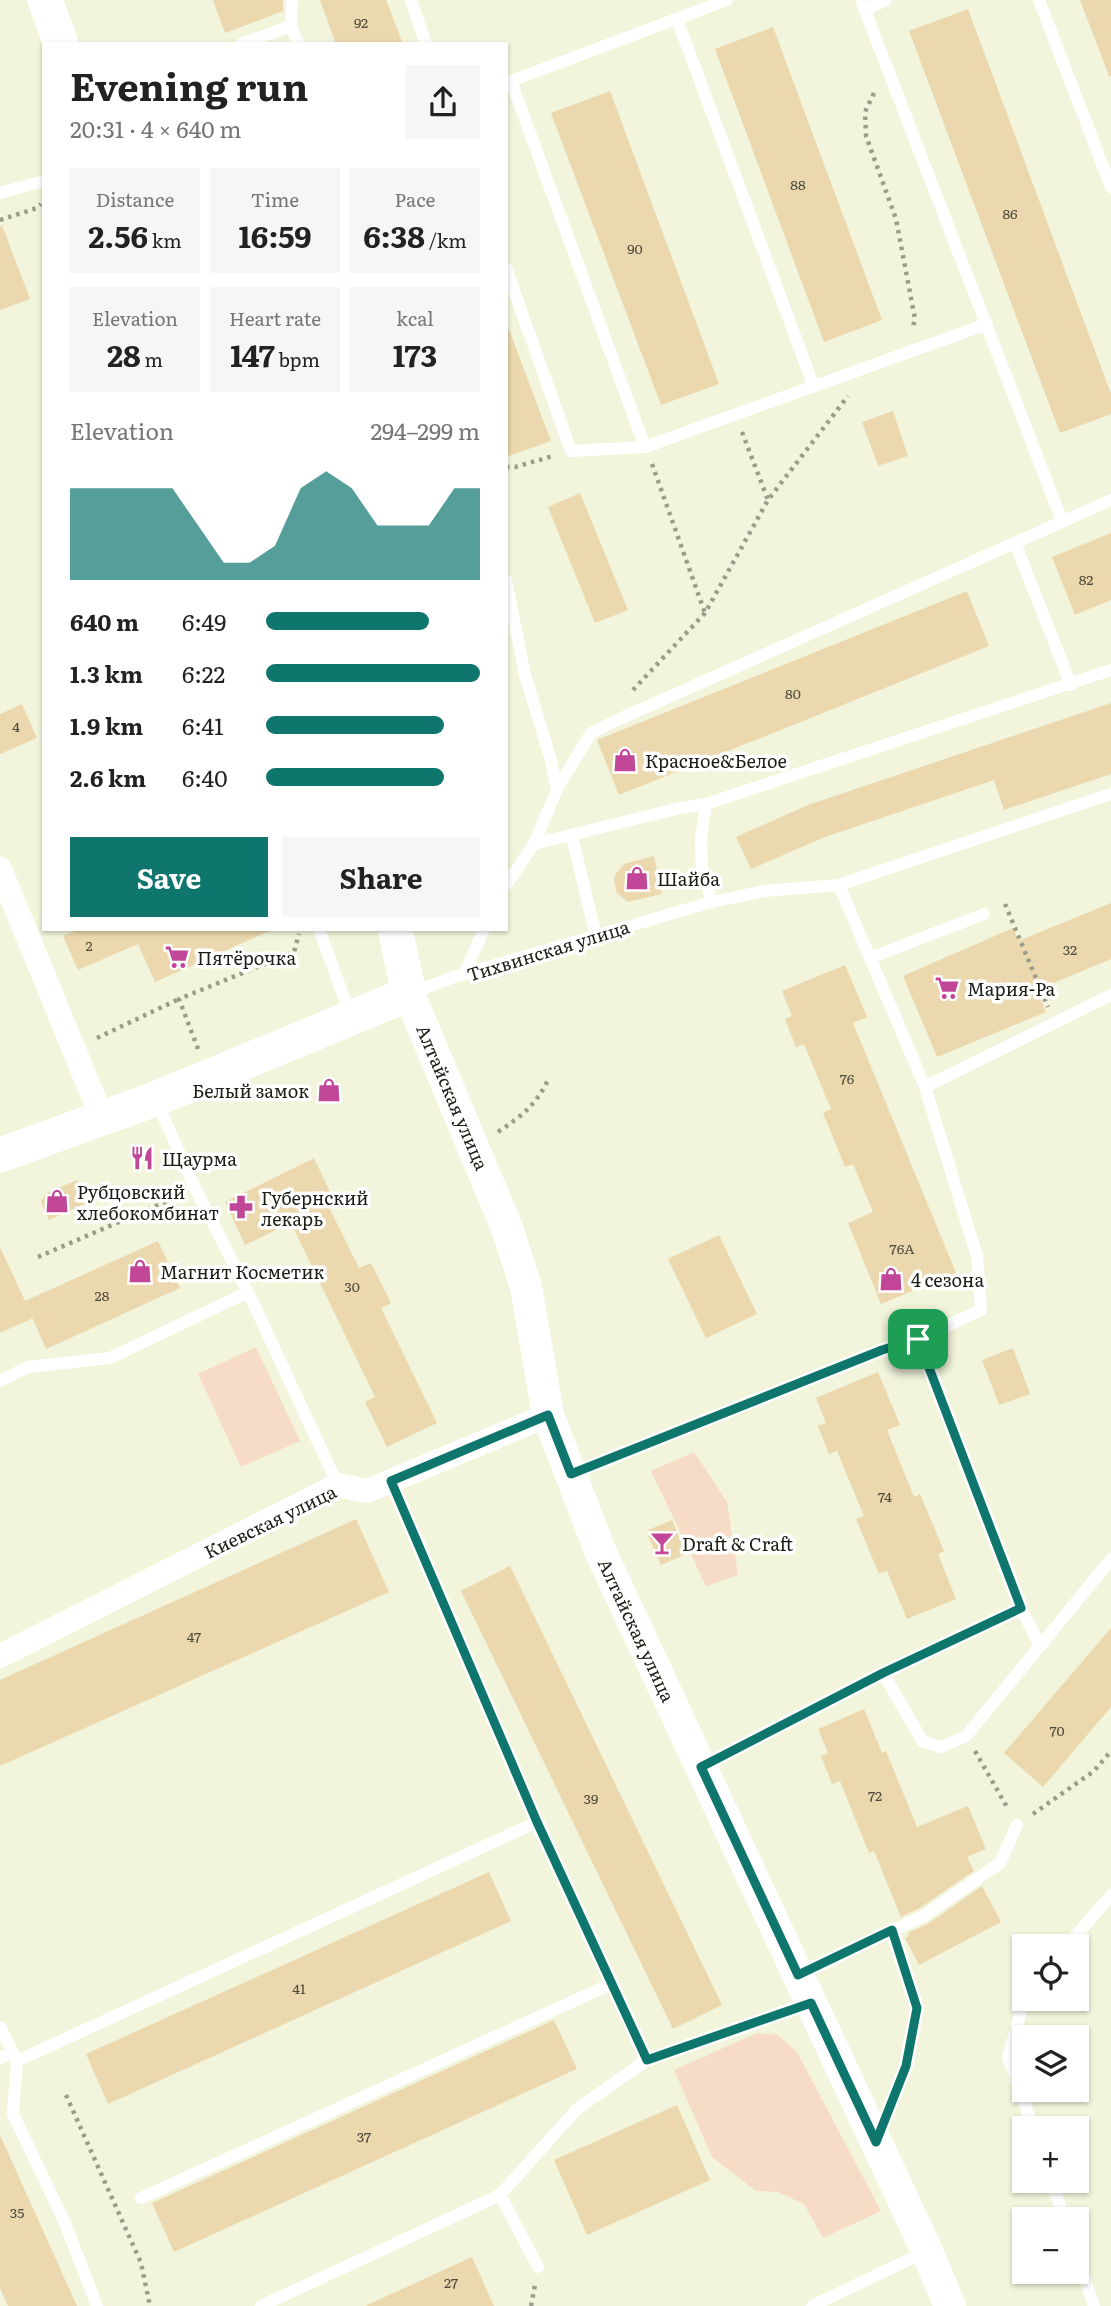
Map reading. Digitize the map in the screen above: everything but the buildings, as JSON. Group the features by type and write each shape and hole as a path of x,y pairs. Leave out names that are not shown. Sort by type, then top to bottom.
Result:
{"main road":[{"path":"45,0 60,42"},
{"name":"Алтайская улица","path":"395,931 409,993"},
{"name":"Тихвинская улица","path":"0,1155 155,1099 409,993"}],"street":[{"path":"0,869 102,1118"},
{"name":"Алтайская улица","path":"409,993 507,1228 526,1287 548,1415 601,1553 927,2251 946,2304"},
{"name":"Киевская улица","path":"0,1656 338,1485 367,1491 548,1415"}],"lane":[{"path":"292,0 291,26 297,42"},
{"path":"411,0 425,42"},
{"path":"646,447 511,81 727,0"},
{"path":"886,0 863,5 1062,521"},
{"path":"1039,0 1111,187"},
{"path":"677,19 814,387"},
{"path":"247,42 291,26"},
{"path":"0,193 42,182"},
{"path":"508,274 571,452 646,447 987,324"},
{"path":"508,882 534,845 557,789 591,733 1111,500"},
{"path":"1015,543 1071,685"},
{"path":"508,590 525,675 557,789"},
{"path":"534,845 680,808 706,804 1111,670"},
{"name":"Тихвинская улица","path":"409,993 712,902 764,891 839,885 1111,794"},
{"path":"706,804 701,839 702,871 712,902"},
{"path":"572,837 596,936"},
{"path":"571,1474 882,1350 918,1339 981,1310 977,1256 925,1087 839,885"},
{"path":"870,958 984,914"},
{"path":"320,931 352,1018"},
{"path":"464,975 483,931"},
{"path":"925,1087 1111,995"},
{"path":"155,1099 338,1485"},
{"path":"0,1381 28,1367 110,1358 248,1292"},
{"path":"918,1339 1021,1608 1040,1646"},
{"path":"391,1481 537,1822 647,2060"},
{"path":"883,1673 923,1742 941,1747 966,1736 1111,1559"},
{"path":"701,1767 883,1673 1021,1608"},
{"path":"0,2058 15,2056 537,1822"},
{"path":"261,2306 500,2195 577,2109 647,2060 805,1989 892,1930 924,1916 1000,1863 1017,1825"},
{"path":"1077,1934 1111,1895"},
{"path":"141,2198 611,1984"},
{"path":"1021,2011 1008,2057 1029,2116"},
{"path":"0,2027 15,2056 13,2114 65,2223 97,2306"},
{"path":"500,2195 538,2267"},
{"path":"812,2306 927,2251"},
{"path":"1086,2284 1094,2306"}],"path":[{"path":"887,66 865,112 866,136 896,219 915,319 904,354"},
{"path":"0,220 37,208 42,204"},
{"path":"615,721 636,685 705,613 768,500 872,366"},
{"path":"736,415 768,500"},
{"path":"646,447 705,613"},
{"path":"508,467 571,452"},
{"path":"1005,904 1055,1023"},
{"path":"73,1049 179,999 294,952 299,931"},
{"path":"179,999 211,1076"},
{"path":"474,1148 514,1121 539,1099 550,1077"},
{"path":"38,1257 195,1188"},
{"path":"966,1736 1017,1825 1094,1771 1111,1751"},
{"path":"876,2142 906,2066 917,2008 892,1930"},
{"path":"65,2095 141,2263 150,2306"}],"shaded area":[{"path":"256,1347 300,1441 241,1467 198,1374"},
{"path":"694,1452 727,1502 738,1575 706,1586 651,1471"},
{"path":"757,2033 778,2035 797,2052 881,2211 823,2238 804,2204 778,2192 756,2191 712,2157 674,2070"}],"place":[{"name":"Красное&Белое","path":"625,760"},
{"name":"Шайба","path":"637,878"},
{"name":"Пятёрочка","path":"177,957"},
{"name":"Мария-Ра","path":"947,988"},
{"name":"Белый замок","path":"329,1090"},
{"name":"Щаурма","path":"142,1158"},
{"name":"Рубцовский хлебокомбинат","path":"57,1201"},
{"name":"Губернский лекарь","path":"241,1207"},
{"name":"Магнит Косметик","path":"140,1271"},
{"name":"4 сезона","path":"891,1279"},
{"name":"Draft & Craft","path":"662,1543"}],"route":[{"path":"918,1339 1021,1608 883,1673 701,1767 798,1975 892,1930 917,2008 906,2066 876,2142 811,2003 647,2060 537,1822 391,1481 548,1415 571,1474 892,1346 918,1339"}]}
